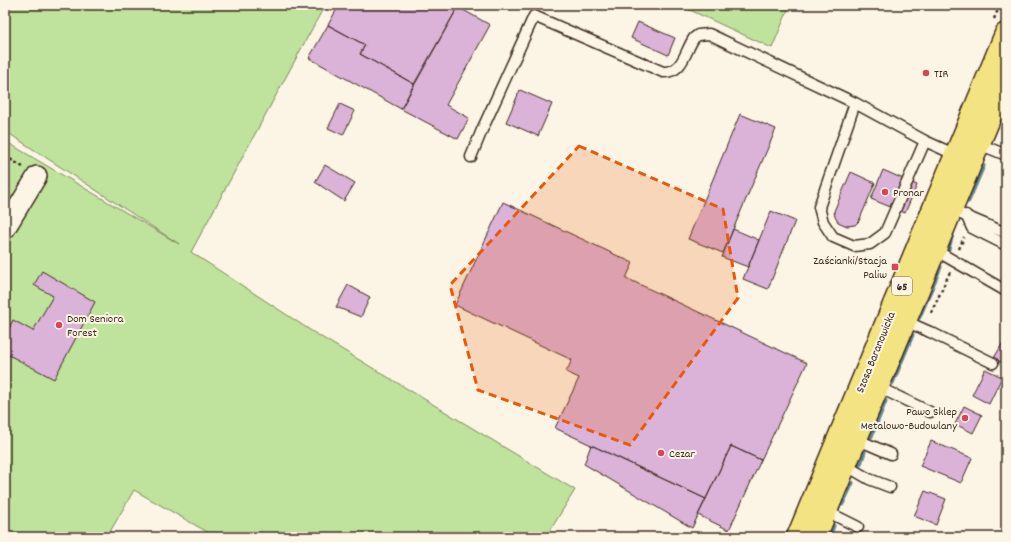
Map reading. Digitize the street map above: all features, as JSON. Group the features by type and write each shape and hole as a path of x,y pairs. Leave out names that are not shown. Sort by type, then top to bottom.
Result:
{"main road":[{"name":"Szosa Baranowicka","path":"815,537 818,502 845,465 855,427 970,150 989,97 1006,34"},
{"name":"Szosa Baranowicka","path":"989,97 1006,78"},
{"name":"Szosa Baranowicka","path":"798,537 818,502 855,427 878,386 895,332 935,250 959,212 970,150"},
{"path":"926,270 928,243 960,163 970,150"},
{"path":"792,537 818,502"},
{"path":"806,537 818,502"}],"street":[{"path":"5,229 37,176"}],"lane":[{"path":"471,157 534,16 663,72 674,70 679,67 694,38 698,35 709,34 855,104 925,141 970,150 1006,155"},
{"path":"855,104 819,207 822,222 833,237 854,246 870,244 885,233 925,141"},
{"path":"959,212 1006,233"},
{"path":"959,212 972,228 1006,245"},
{"path":"935,250 1006,292"},
{"path":"895,332 930,332 992,363"},
{"path":"878,386 930,412"},
{"path":"855,427 891,454"},
{"path":"845,465 870,479 890,487"},
{"path":"818,502 858,527"}],"highlighted area":[{"path":"579,146 723,209 738,298 630,445 478,390 450,285"}],"green space":[{"path":"5,5 325,5 191,252 313,332 575,490 546,537 216,537 134,490 107,537 5,537 5,141 179,244 5,131"},
{"path":"679,5 790,5 772,48"}],"building":[{"path":"339,5 455,5 458,7 414,84 360,54 365,45 328,25"},
{"path":"458,7 490,25 446,105 469,118 458,139 401,109"},
{"path":"638,22 675,38 668,55 631,38"},
{"path":"328,25 365,45 360,54 414,84 401,109 309,58"},
{"path":"520,90 552,104 538,136 506,122"},
{"path":"340,104 355,111 343,135 328,128"},
{"path":"740,114 776,129 723,253 688,239"},
{"path":"325,165 355,183 344,201 315,182"},
{"path":"883,170 917,185 905,213 871,199"},
{"path":"851,172 875,183 859,221 855,225 847,226 838,222 834,211"},
{"path":"503,202 633,263 626,278 807,363 761,460 731,446 706,499 555,428 579,378 566,372 572,360 455,305"},
{"path":"771,211 795,221 768,289 743,279"},
{"path":"733,229 759,240 748,267 722,257"},
{"name":"Dom Seniora Forest","path":"42,271 95,302 54,379 5,353 5,336 13,320 33,331 53,296 34,285"},
{"path":"348,285 370,297 361,317 336,307"},
{"path":"1004,341 1006,342 1006,365 994,358"},
{"path":"985,369 1002,377 989,404 972,395"},
{"path":"964,406 982,415 973,433 955,424"},
{"path":"931,441 972,458 961,483 920,466"},
{"path":"591,445 706,499 692,528 584,464"},
{"path":"731,446 761,460 729,530 698,515"},
{"path":"925,491 946,499 936,525 914,516"}],"waterway":[{"path":"968,201 983,166"},
{"path":"948,249 952,234"},
{"path":"919,317 940,267"},
{"path":"892,383 912,335"},
{"path":"871,436 885,401"},
{"path":"860,464 864,452"},
{"path":"842,504 852,483"},
{"path":"829,537 833,526"}],"place":[{"name":"TIR","path":"926,73"},
{"name":"Pronar","path":"885,192"},
{"name":"Zaścianki/Stacja Paliw","path":"895,267"},
{"name":"Dom Seniora Forest","path":"59,325"},
{"name":"Pawo Sklep Metalowo-Budowlany","path":"965,418"},
{"name":"Cezar","path":"661,453"}]}
